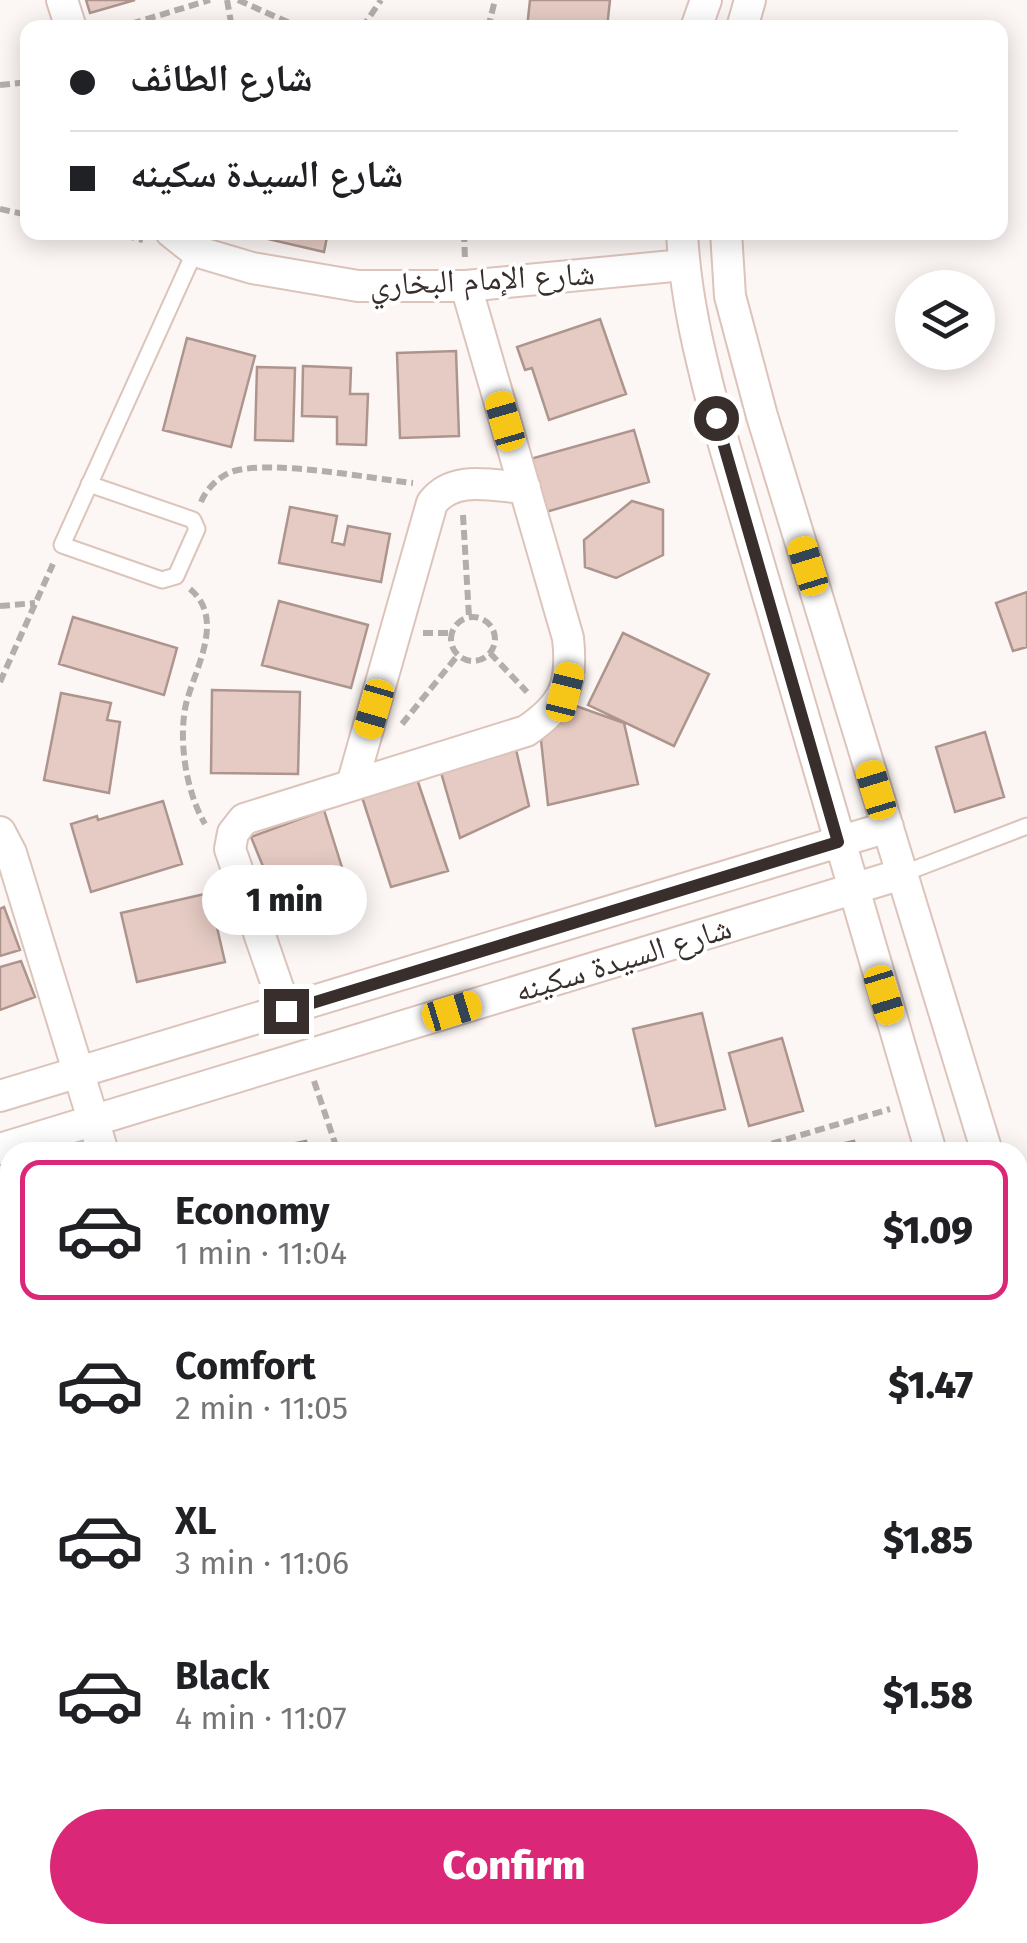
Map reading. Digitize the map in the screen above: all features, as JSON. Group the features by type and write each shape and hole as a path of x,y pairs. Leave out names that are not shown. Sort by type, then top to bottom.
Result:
{"street":[{"path":"682,240 696,342 716,418 928,1142"},
{"path":"726,240 730,296 762,416 984,1142"},
{"name":"شارع الإمام البخاري","path":"183,242 252,268 358,286 466,286 684,265"},
{"path":"286,1011 230,849 233,832 244,819 526,731 549,716 565,692 570,651 466,286"},
{"path":"352,785 432,502 455,485 525,488"},
{"name":"شارع السيدة سكينه","path":"0,1096 888,827"},
{"path":"0,832 11,853 101,1142"},
{"name":"شارع السيدة سكينه","path":"25,1142 902,874"}],"lane":[{"path":"90,484 193,520 197,529 176,576 162,580 62,545 90,484 183,242"},
{"path":"902,874 1027,826"}],"path":[{"path":"144,20 210,0"},
{"path":"238,0 283,20"},
{"path":"193,520 205,491 229,472 260,466 455,485 470,617"},
{"path":"0,682 62,545"},
{"path":"176,576 198,596 208,624 204,653 185,707 184,764 202,819 235,866"},
{"path":"0,606 36,602"},
{"path":"479,617 492,628 495,637 490,654 466,660 453,649 456,625 479,617"},
{"path":"490,654 549,716"},
{"path":"306,1056 335,1142"},
{"path":"777,1142 916,1102"}],"building":[{"path":"86,0 135,0 90,13"},
{"path":"530,0 610,0 608,20 528,20"},
{"path":"272,240 326,240 324,252"},
{"path":"600,319 626,394 549,420 532,368 525,370 517,347"},
{"path":"187,338 255,356 231,447 163,430"},
{"path":"456,351 459,436 400,438 397,353"},
{"path":"303,366 351,368 350,394 368,394 366,445 337,444 337,417 302,416"},
{"path":"257,367 295,368 293,441 255,440"},
{"path":"634,430 649,482 546,512 530,459"},
{"path":"632,501 663,510 663,555 616,578 585,567 584,540"},
{"path":"290,507 337,516 332,542 344,545 348,526 390,534 381,582 279,563"},
{"path":"1027,592 1027,647 1013,651 996,603"},
{"path":"279,601 368,625 351,688 262,665"},
{"path":"73,617 177,648 164,695 59,664"},
{"path":"623,633 709,674 674,746 588,705"},
{"path":"212,690 300,692 298,774 211,773"},
{"path":"61,693 111,703 107,720 120,722 109,793 44,780"},
{"path":"576,706 624,723 638,784 548,805 541,740"},
{"path":"985,732 1004,797 955,812 936,747"},
{"path":"515,745 529,806 460,838 440,769"},
{"path":"417,779 448,871 391,887 361,794"},
{"path":"163,801 182,864 91,892 71,824"},
{"path":"324,810 350,893 280,908 251,837"},
{"path":"209,893 225,962 137,982 121,913"},
{"path":"4,907 20,950 0,956 0,909"},
{"path":"21,961 35,997 0,1010 0,967"},
{"path":"702,1013 725,1109 656,1126 633,1029"},
{"path":"782,1038 803,1111 749,1126 729,1053"}],"route":[{"path":"286,1011 838,842 716,418"}]}
